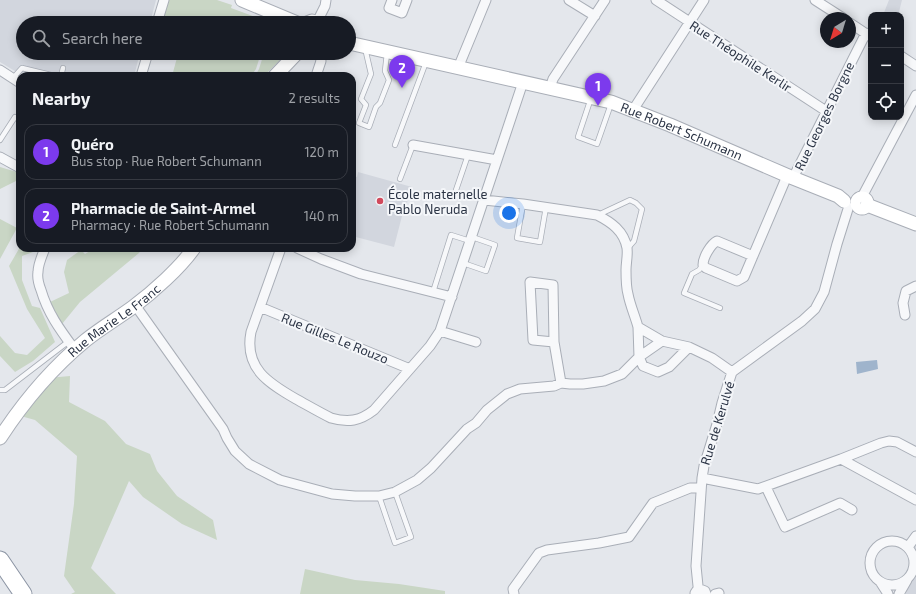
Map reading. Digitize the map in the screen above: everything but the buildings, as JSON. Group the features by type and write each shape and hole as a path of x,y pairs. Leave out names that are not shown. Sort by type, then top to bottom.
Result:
{"highway":[{"path":"0,560 23,594"},
{"path":"0,580 9,594"}],"street":[{"path":"159,16 164,0"},
{"path":"242,0 280,16"},
{"path":"319,16 325,6 326,0"},
{"path":"392,0 389,8 402,13 407,0"},
{"path":"458,68 486,0"},
{"path":"569,0 595,16"},
{"path":"550,88 553,79 605,0"},
{"name":"Rue Théophile Kerlir","path":"656,0 826,111"},
{"path":"633,110 704,0"},
{"path":"815,0 833,12"},
{"path":"856,27 868,35"},
{"name":"Rue Georges Borgne","path":"702,265 737,281 744,276 790,177 868,35"},
{"name":"Rue Robert Schumann","path":"356,44 611,102 790,177 855,203 916,224"},
{"path":"904,58 916,66"},
{"path":"142,72 146,60"},
{"path":"279,72 290,60"},
{"path":"317,72 321,60"},
{"path":"0,70 16,80"},
{"path":"280,252 250,337 250,352 256,367 274,386 331,418 349,421 366,416 374,410 410,369 430,346 440,331 523,82"},
{"name":"Rue de Kerulvé","path":"698,592 696,566 702,478 704,466 732,372 802,322 815,309 824,292 836,244 848,209 863,195 916,97"},
{"path":"413,145 497,160"},
{"path":"0,157 16,166"},
{"path":"484,200 546,207 597,215 615,226 621,233 627,249 626,269 628,294 638,327 639,357 642,366 658,372 669,367 689,347"},
{"path":"702,265 713,243 717,241 753,256"},
{"path":"43,252 38,273 39,284 44,301 53,320 72,346"},
{"name":"Rue Marie Le Franc","path":"0,438 32,393 72,346 88,339 135,305 172,273 190,252"},
{"path":"306,252 361,274 452,297"},
{"path":"554,342 533,340 530,282 553,285 554,342 561,383"},
{"path":"905,315 903,303 906,291 916,286"},
{"path":"135,305 223,429 236,451 249,464 280,480 332,494 356,496 378,496 395,492 417,480 431,468 467,429 476,423 487,410 507,394 520,389 554,386 561,383 583,384 604,381 622,374 639,357 662,341"},
{"name":"Rue Gilles Le Rouzo","path":"260,307 410,369"},
{"path":"638,327 662,341 689,347 712,358 732,372"},
{"path":"440,331 476,342"},
{"path":"702,478 758,489 842,459 881,443 897,442 916,452"},
{"path":"842,459 916,500"},
{"path":"766,487 785,527 840,503 852,510"},
{"path":"514,594 513,589 539,553 547,550 599,544 629,537 653,503 690,488 701,488"},
{"path":"908,547 916,536"},
{"path":"898,594 915,568 912,553 908,547 900,542 891,540 882,542 874,548 870,556 870,566 874,576 881,582 888,585 894,585 907,580"},
{"path":"881,582 888,594"}],"lane":[{"path":"365,46 371,74 361,99 366,105 359,123 369,127 376,107 380,103 389,80 385,71 387,52"},
{"path":"395,145 426,60"},
{"path":"20,72 22,68 38,72"},
{"path":"62,72 63,68"},
{"path":"591,98 578,137 597,144 611,102"},
{"path":"0,140 16,118"},
{"path":"400,179 413,145"},
{"path":"456,190 468,155"},
{"path":"597,215 630,200 642,209 634,242 627,249"},
{"path":"523,204 517,238 540,242 546,207"},
{"path":"433,292 451,234 495,245 486,271 463,263"},
{"path":"702,265 699,270 692,274 684,293 720,308"},
{"path":"0,390 5,390 72,346"},
{"path":"378,496 395,543 411,537 395,492"}],"shaded area":[{"path":"0,0 156,0 152,16 16,16 16,60 138,60 135,72 16,72 0,62"},
{"path":"889,0 902,0 899,12 884,12"},
{"name":"École maternelle Pablo Neruda","path":"358,172 412,187 402,216 394,247 356,237"},
{"path":"916,531 916,594 906,594 915,538"}],"green space":[{"path":"168,0 217,0 232,5 231,8 253,16 163,16"},
{"path":"176,60 259,60 254,72 173,72"},
{"path":"262,60 280,60 268,72 257,72"},
{"path":"0,167 16,172 16,181 0,189"},
{"path":"0,219 16,227 16,230 0,259"},
{"path":"17,252 33,252 22,256 22,280 32,306 40,308 55,342 33,361 15,372 0,356 0,336 15,353 27,355 45,338 27,309 9,266"},
{"path":"78,252 83,252 85,254 88,252 140,252 80,302 62,324 50,302 69,293 64,272 67,260"},
{"path":"70,376 69,402 105,421 126,444 150,454 157,471 177,496 213,520 217,540 182,524 143,497 129,481 91,568 116,594 71,594 75,592 64,576 74,504 77,456 35,420 17,415 48,378"},
{"path":"305,569 355,580 399,584 445,591 445,594 300,594"}],"water":[{"path":"877,360 878,369 857,374 856,362"}],"place":[{"name":"Pharmacie de Saint-Armel","path":"402,88"},
{"name":"Quéro","path":"598,106"},
{"name":"École maternelle Pablo Neruda","path":"380,201"}]}
